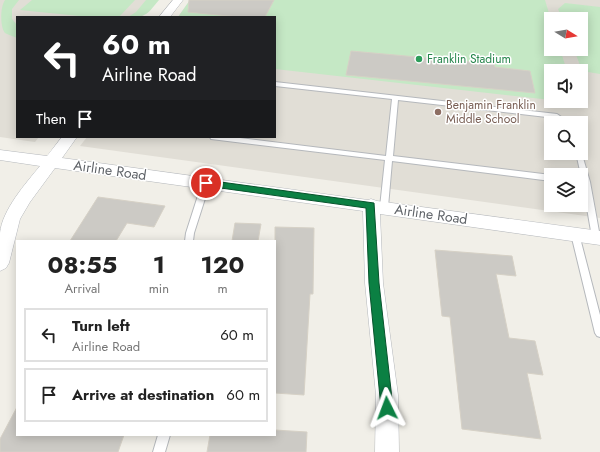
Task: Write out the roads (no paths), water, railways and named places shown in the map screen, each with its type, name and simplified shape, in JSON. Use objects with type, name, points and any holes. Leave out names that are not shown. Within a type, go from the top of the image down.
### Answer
[{"type":"street","points":[[165,16],[178,0]]},
{"type":"street","points":[[0,264],[12,219],[24,198],[69,138]]},
{"type":"street","name":"Airline Road","points":[[0,155],[598,237]]},
{"type":"street","points":[[377,206],[374,283],[387,395],[387,452]]},
{"type":"lane","points":[[276,84],[557,116]]},
{"type":"lane","points":[[377,206],[388,158],[395,98]]},
{"type":"lane","points":[[221,138],[544,177]]},
{"type":"lane","points":[[189,240],[206,183]]},
{"type":"lane","points":[[588,200],[598,237]]},
{"type":"lane","points":[[575,234],[600,333]]},
{"type":"lane","points":[[159,452],[164,436]]},
{"type":"place","name":"Franklin Stadium","points":[[419,59]]},
{"type":"place","name":"Benjamin Franklin Middle School","points":[[438,112]]}]
